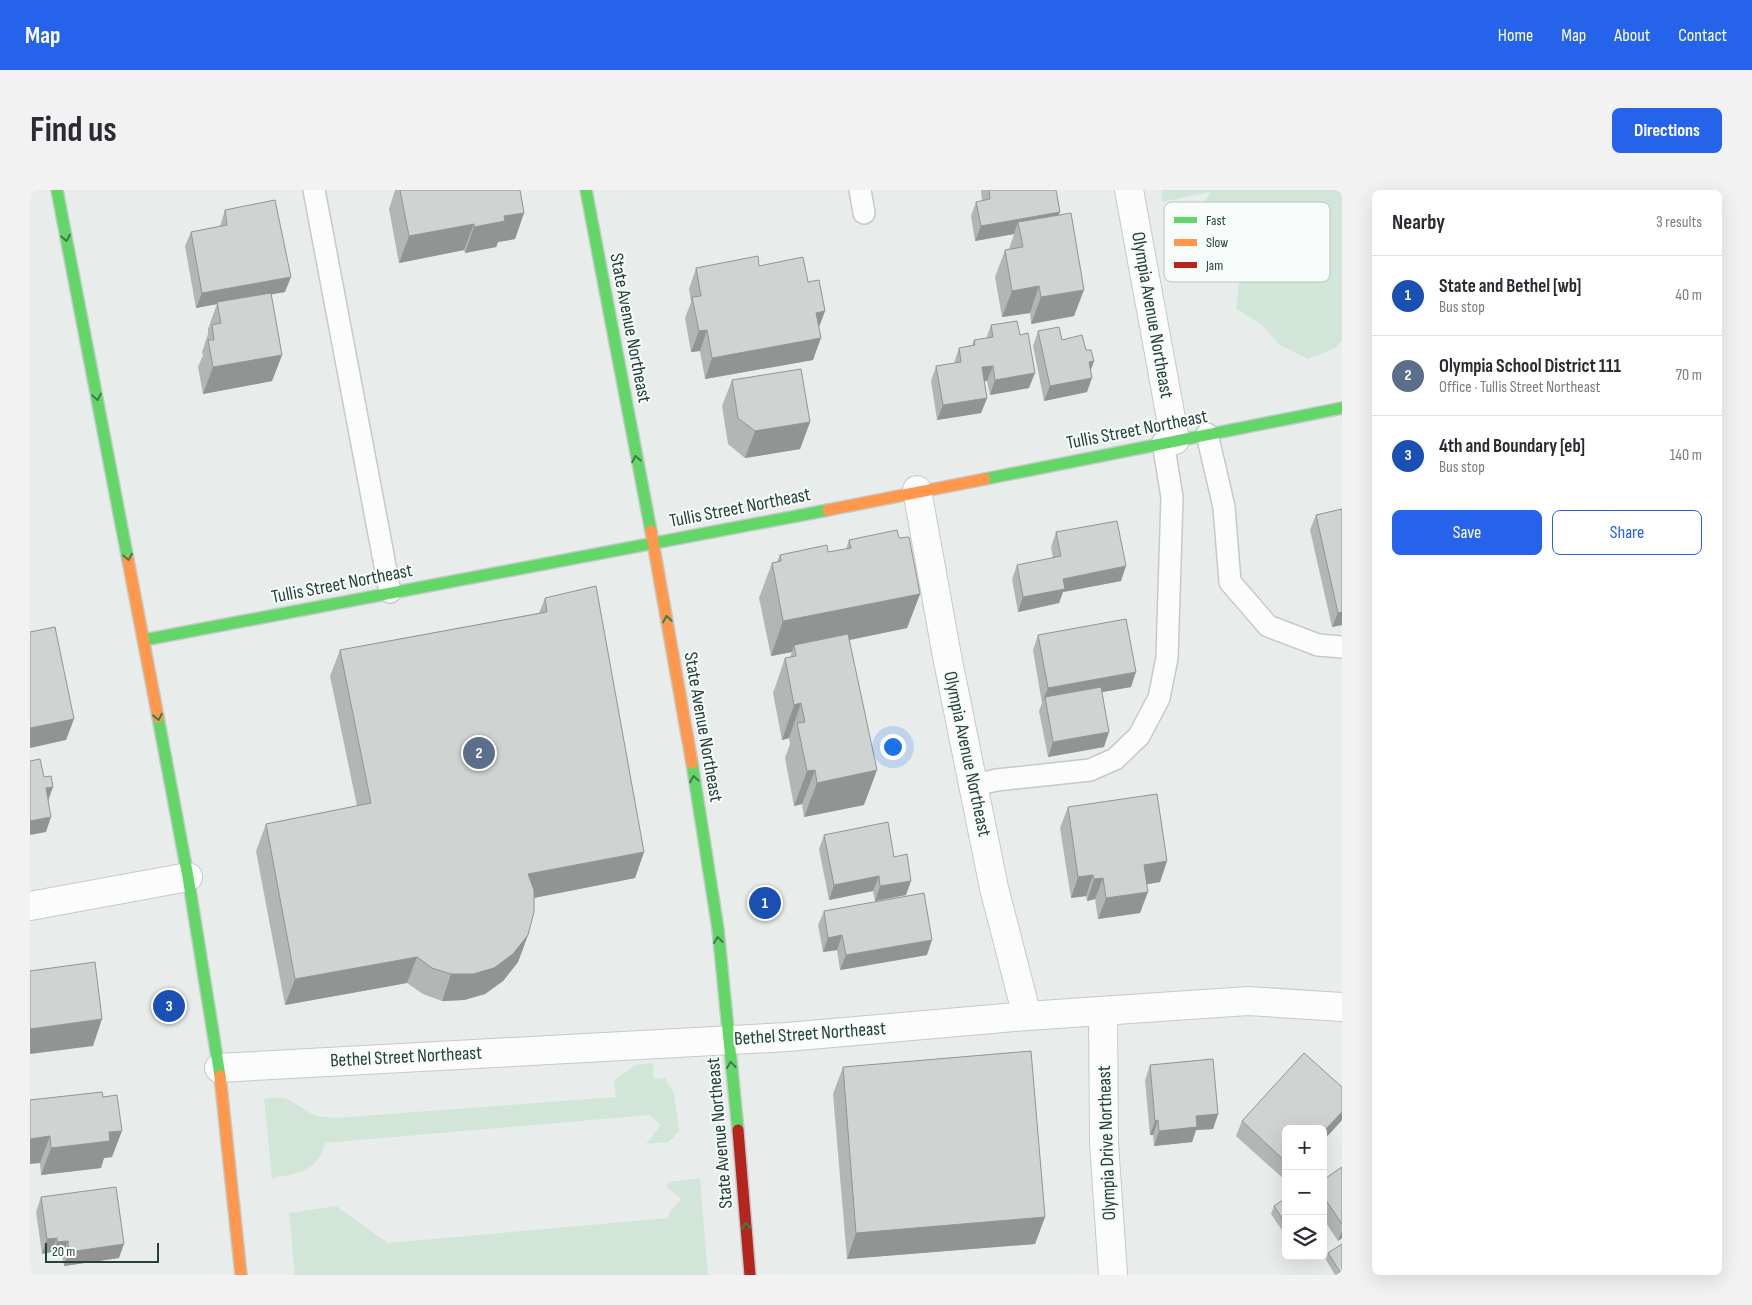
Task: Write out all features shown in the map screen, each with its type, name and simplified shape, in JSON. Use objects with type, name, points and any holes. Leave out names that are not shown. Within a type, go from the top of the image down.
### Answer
[{"type":"main road","points":[[57,190],[188,877],[218,1068],[241,1275]]},
{"type":"main road","name":"State Avenue Northeast","points":[[586,190],[653,543],[711,881],[729,1040],[750,1275]]},
{"type":"main road","name":"Tullis Street Northeast","points":[[144,640],[653,543],[1342,408]]},
{"type":"street","name":"Olympia Avenue Northeast","points":[[1129,190],[1169,441]]},
{"type":"street","name":"Olympia Avenue Northeast","points":[[917,490],[947,656],[994,888],[1027,1016]]},
{"type":"street","points":[[30,906],[188,877]]},
{"type":"street","name":"Bethel Street Northeast","points":[[218,1068],[669,1041],[729,1040],[1027,1016],[1248,1002],[1342,1006]]},
{"type":"street","name":"Olympia Drive Northeast","points":[[1103,1011],[1104,1143],[1113,1275]]},
{"type":"lane","points":[[314,190],[390,592]]},
{"type":"lane","points":[[860,190],[864,213]]},
{"type":"lane","points":[[1206,434],[1224,507],[1230,582],[1268,626],[1318,645],[1342,647]]},
{"type":"lane","points":[[974,785],[997,780],[1090,770],[1116,759],[1139,736],[1160,698],[1167,658],[1172,497],[1169,441]]},
{"type":"green space","points":[[1161,190],[1342,190],[1342,340],[1335,348],[1308,359],[1280,345],[1261,324],[1236,309],[1239,282],[1330,282],[1330,202],[1205,202],[1210,192],[1162,202]]},
{"type":"green space","points":[[653,1063],[654,1079],[665,1078],[674,1094],[679,1131],[669,1142],[646,1144],[661,1125],[649,1115],[325,1143],[312,1166],[298,1173],[272,1178],[264,1099],[288,1099],[307,1112],[322,1117],[335,1118],[616,1097],[614,1080],[636,1065]]},
{"type":"green space","points":[[700,1178],[708,1275],[295,1275],[289,1213],[336,1206],[388,1243],[669,1218],[669,1213],[681,1199],[666,1186],[670,1182]]},
{"type":"building","points":[[400,190],[520,190],[524,213],[504,216],[505,221],[474,227],[474,224],[409,236]]},
{"type":"building","points":[[989,190],[1056,190],[1060,212],[981,226],[976,202],[990,199]]},
{"type":"building","points":[[275,200],[291,277],[202,293],[191,232],[227,225],[225,210]]},
{"type":"building","points":[[1071,213],[1084,290],[1041,297],[1039,286],[1012,291],[1005,250],[1023,247],[1018,222]]},
{"type":"building","points":[[758,256],[759,266],[803,257],[808,282],[819,280],[825,311],[816,313],[821,338],[712,358],[707,330],[699,331],[692,297],[701,296],[696,268]]},
{"type":"building","points":[[271,293],[282,355],[213,367],[208,340],[214,340],[212,325],[221,323],[217,302]]},
{"type":"building","points":[[1017,321],[1020,335],[1028,333],[1035,373],[995,380],[993,366],[982,367],[987,398],[943,405],[936,366],[961,362],[959,348],[975,345],[974,340],[993,337],[991,325]]},
{"type":"building","points":[[1059,327],[1062,340],[1082,335],[1086,350],[1091,350],[1094,361],[1089,362],[1092,378],[1050,386],[1038,331]]},
{"type":"building","points":[[801,369],[810,422],[755,431],[738,418],[732,380]]},
{"type":"building","points":[[1342,509],[1342,612],[1338,613],[1316,515]]},
{"type":"building","points":[[1117,521],[1126,566],[1063,579],[1065,589],[1023,597],[1017,565],[1061,556],[1056,532]]},
{"type":"building","points":[[897,530],[899,538],[909,537],[920,594],[783,621],[772,563],[781,561],[780,555],[827,545],[828,552],[851,548],[849,540]]},
{"type":"building","points":[[596,586],[644,852],[528,874],[534,890],[534,912],[528,935],[513,954],[494,968],[473,974],[451,974],[432,968],[417,957],[295,979],[266,824],[371,803],[340,650],[547,612],[545,598]]},
{"type":"building","points":[[1126,619],[1136,672],[1048,688],[1038,635]]},
{"type":"building","points":[[55,627],[74,719],[30,728],[30,632]]},
{"type":"building","points":[[848,634],[877,770],[817,783],[815,770],[807,771],[797,723],[805,722],[801,703],[794,705],[785,658],[796,656],[794,645]]},
{"type":"building","points":[[1101,687],[1109,732],[1053,742],[1045,697]]},
{"type":"building","points":[[40,759],[44,777],[51,776],[53,787],[46,788],[51,817],[30,821],[30,761]]},
{"type":"building","points":[[1157,794],[1167,861],[1144,865],[1148,892],[1106,898],[1103,878],[1094,879],[1093,875],[1078,877],[1068,807]]},
{"type":"building","points":[[888,822],[894,857],[907,854],[911,881],[880,886],[879,876],[834,885],[824,835]]},
{"type":"building","points":[[924,893],[932,940],[846,955],[842,935],[828,938],[824,911]]},
{"type":"building","points":[[95,962],[102,1019],[30,1029],[30,971]]},
{"type":"building","points":[[1031,1051],[1045,1217],[856,1233],[843,1067]]},
{"type":"building","points":[[1304,1053],[1342,1087],[1342,1112],[1327,1128],[1327,1125],[1282,1125],[1282,1158],[1242,1121]]},
{"type":"building","points":[[1213,1059],[1218,1114],[1196,1116],[1197,1127],[1159,1131],[1158,1120],[1155,1121],[1150,1065]]},
{"type":"building","points":[[102,1092],[103,1097],[117,1095],[122,1131],[109,1132],[110,1141],[51,1148],[50,1136],[30,1139],[30,1100]]},
{"type":"building","points":[[1342,1167],[1342,1224],[1327,1202],[1327,1177]]},
{"type":"building","points":[[116,1187],[124,1244],[69,1252],[68,1241],[57,1242],[57,1238],[47,1239],[41,1197]]},
{"type":"building","points":[[1282,1201],[1282,1218],[1274,1206]]},
{"type":"building","points":[[1342,1244],[1342,1272],[1341,1273],[1328,1253]]},
{"type":"traffic: fast","points":[[57,190],[128,560]]},
{"type":"traffic: fast","points":[[586,190],[651,531]]},
{"type":"traffic: fast","points":[[985,479],[1342,408]]},
{"type":"traffic: fast","points":[[144,640],[828,510]]},
{"type":"traffic: fast","points":[[158,717],[188,877],[220,1076]]},
{"type":"traffic: fast","points":[[692,763],[718,929],[738,1130]]},
{"type":"traffic: slow","points":[[828,510],[985,479]]},
{"type":"traffic: slow","points":[[651,531],[692,763]]},
{"type":"traffic: slow","points":[[128,560],[158,717]]},
{"type":"traffic: slow","points":[[220,1076],[241,1275]]},
{"type":"traffic: jam","points":[[738,1130],[750,1275]]},
{"type":"place","name":"Olympia School District 111","points":[[479,753]]},
{"type":"place","name":"State and Bethel [wb]","points":[[765,903]]},
{"type":"place","name":"4th and Boundary [eb]","points":[[169,1006]]}]
